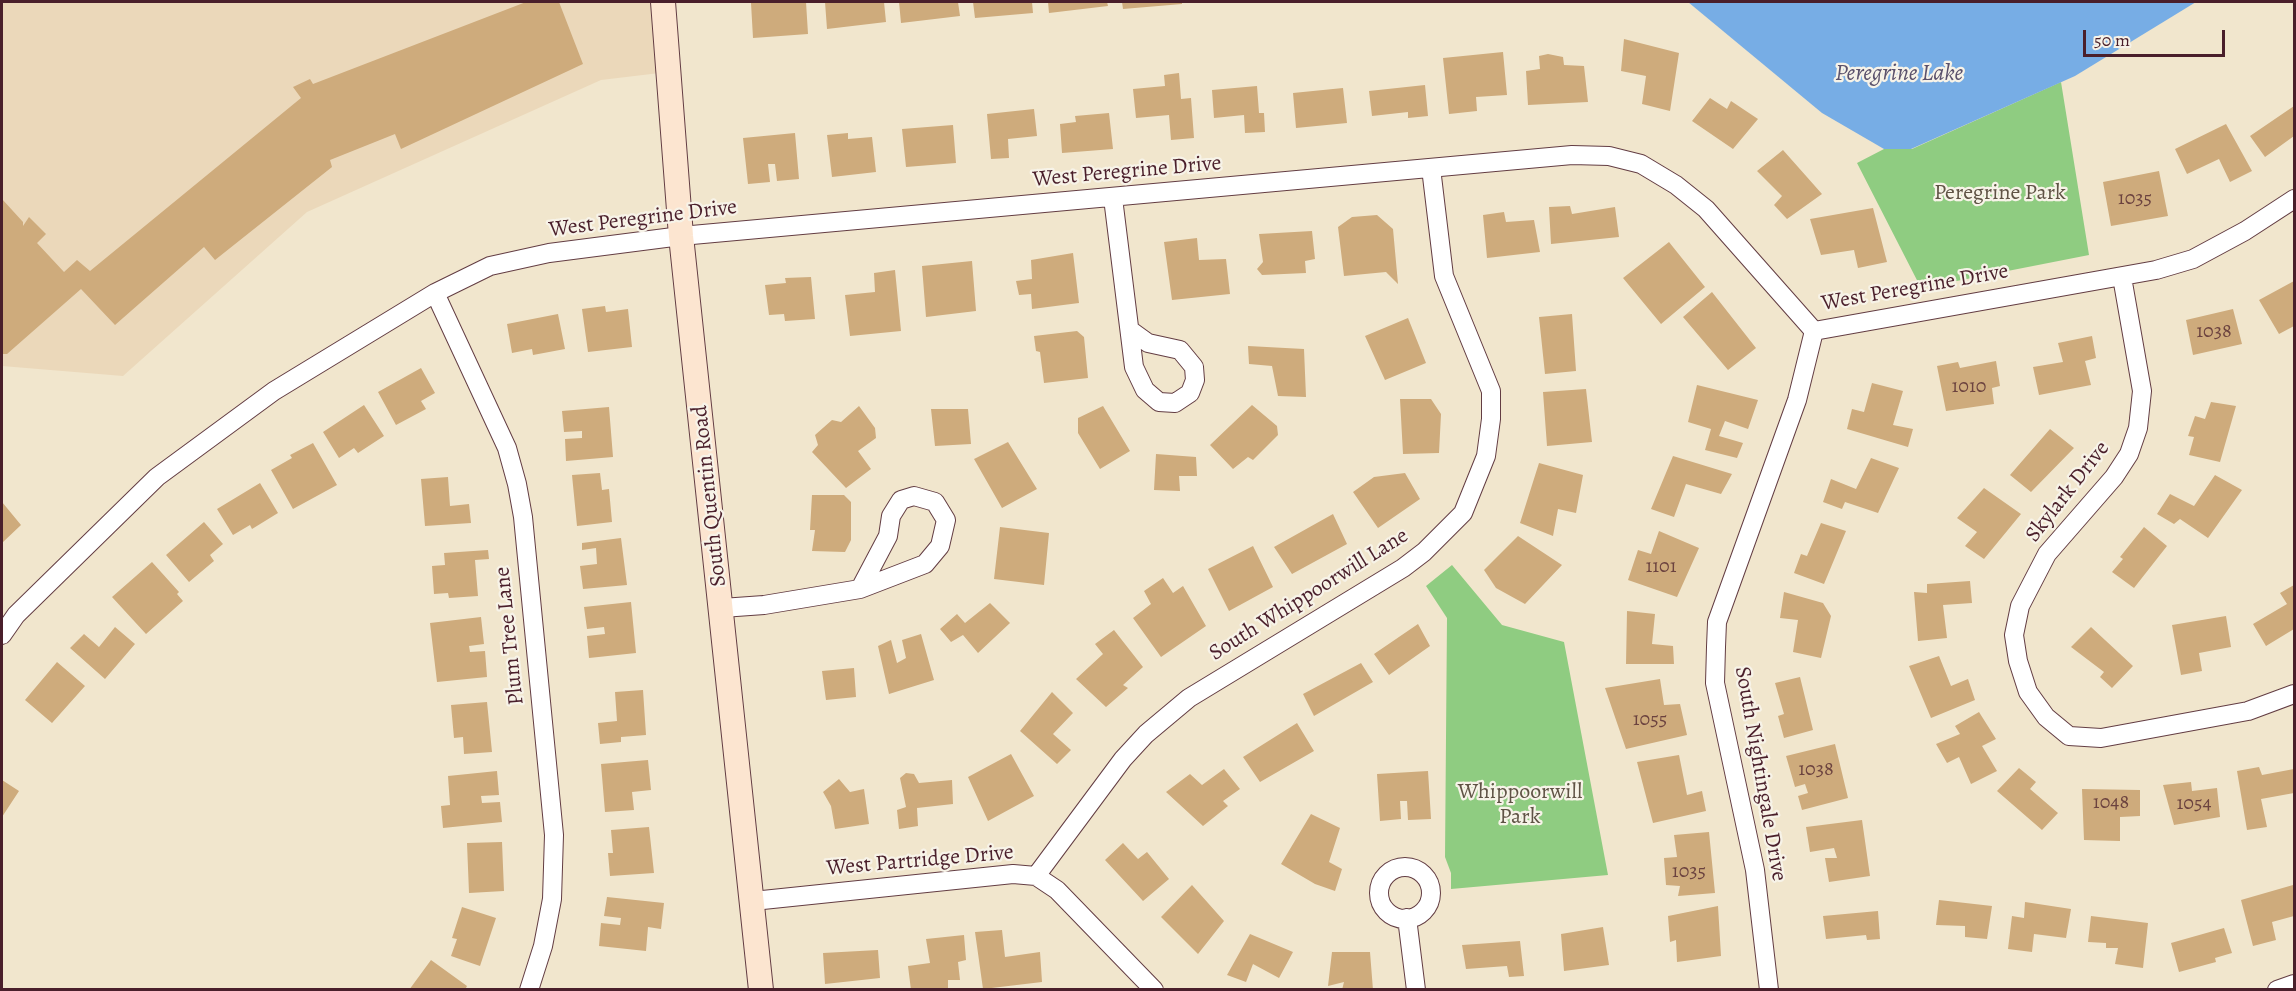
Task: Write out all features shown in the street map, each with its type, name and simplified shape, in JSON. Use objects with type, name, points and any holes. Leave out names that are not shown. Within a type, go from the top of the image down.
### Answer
[{"type":"main road","name":"South Quentin Road","points":[[663,2],[681,236],[761,990]]},
{"type":"street","name":"West Peregrine Drive","points":[[2,635],[16,615],[157,477],[274,391],[435,293],[490,266],[549,253],[681,236],[1572,155],[1609,156],[1641,164],[1676,185],[1706,209],[1814,331],[2077,283],[2122,278],[2193,259],[2245,231],[2295,199]]},
{"type":"street","name":"South Whippoorwill Lane","points":[[1036,876],[1122,759],[1146,734],[1189,698],[1403,568],[1424,552],[1463,513],[1486,456],[1491,420],[1491,391],[1444,276],[1431,168]]},
{"type":"street","points":[[1113,198],[1130,330]]},
{"type":"street","name":"Skylark Drive","points":[[2122,278],[2142,391],[2138,428],[2129,454],[2114,477],[2047,554],[2020,606],[2014,635],[2018,661],[2028,692],[2046,717],[2069,736],[2102,738],[2248,711],[2295,694]]},
{"type":"street","name":"Plum Tree Lane","points":[[435,293],[507,448],[523,518],[554,835],[552,899],[543,946],[530,990]]},
{"type":"street","name":"South Nightingale Drive","points":[[1769,990],[1755,870],[1715,683],[1716,647],[1718,622],[1797,400],[1814,331]]},
{"type":"street","points":[[722,608],[764,605],[860,589],[925,564],[940,546],[946,520],[935,502],[914,496],[901,500],[891,516],[888,536],[860,589]]},
{"type":"street","name":"West Partridge Drive","points":[[753,901],[1012,874],[1036,876],[1057,890],[1154,990]]},
{"type":"street","points":[[1407,918],[1416,990]]},
{"type":"street","points":[[2277,990],[2295,984]]},
{"type":"shaded area","points":[[2,2],[663,2],[668,72],[601,80],[307,212],[123,376],[2,366]]},
{"type":"green space","name":"Peregrine Park","points":[[2061,82],[2089,255],[1921,288],[1857,163],[1884,149],[1912,149]]},
{"type":"green space","name":"Whippoorwill Park","points":[[1452,565],[1502,625],[1564,642],[1608,875],[1451,889],[1451,873],[1445,857],[1447,618],[1426,586]]},
{"type":"water","name":"Peregrine Lake","points":[[1688,2],[2196,2],[2075,76],[1911,149],[1884,149],[1822,113]]},
{"type":"building","points":[[526,2],[559,2],[583,64],[401,149],[395,134],[330,160],[332,167],[215,260],[204,247],[115,325],[81,289],[7,354],[2,354],[2,199],[23,222],[23,226],[29,217],[46,234],[37,243],[64,272],[77,260],[90,271],[301,98],[293,87],[310,79],[313,84]]},
{"type":"building","points":[[806,2],[808,34],[753,38],[751,3]]},
{"type":"building","points":[[825,2],[884,2],[886,22],[827,29]]},
{"type":"building","points":[[899,2],[958,2],[960,16],[901,23]]},
{"type":"building","points":[[973,2],[1032,2],[1033,13],[975,18]]},
{"type":"building","points":[[1048,2],[1107,2],[1108,6],[1049,13]]},
{"type":"building","points":[[1122,2],[1182,2],[1182,4],[1123,9]]},
{"type":"building","points":[[1624,39],[1679,53],[1670,111],[1642,104],[1646,76],[1621,71]]},
{"type":"building","points":[[1503,52],[1507,95],[1476,97],[1477,111],[1449,114],[1443,58]]},
{"type":"building","points":[[1548,54],[1563,57],[1564,65],[1584,66],[1588,102],[1528,105],[1526,71],[1540,69],[1539,56]]},
{"type":"building","points":[[1179,73],[1181,99],[1191,98],[1194,138],[1171,140],[1169,115],[1136,118],[1133,89],[1165,86],[1164,75]]},
{"type":"building","points":[[1425,85],[1428,116],[1408,118],[1408,112],[1372,116],[1369,91]]},
{"type":"building","points":[[1257,86],[1259,113],[1264,113],[1265,132],[1245,133],[1244,115],[1214,118],[1212,90]]},
{"type":"building","points":[[1343,88],[1347,123],[1296,128],[1293,93]]},
{"type":"building","points":[[1710,98],[1727,109],[1731,101],[1758,119],[1733,149],[1692,121]]},
{"type":"building","points":[[2294,106],[2294,136],[2265,157],[2250,136]]},
{"type":"building","points":[[1034,109],[1037,136],[1008,139],[1009,158],[991,159],[987,114]]},
{"type":"building","points":[[1109,113],[1113,149],[1062,153],[1060,124],[1076,122],[1075,116]]},
{"type":"building","points":[[2226,124],[2252,171],[2230,182],[2219,159],[2187,174],[2175,149]]},
{"type":"building","points":[[953,125],[956,163],[906,167],[902,129]]},
{"type":"building","points":[[795,133],[799,179],[777,181],[775,164],[768,164],[770,182],[748,184],[743,138]]},
{"type":"building","points":[[848,133],[848,139],[872,137],[876,172],[832,177],[827,135]]},
{"type":"building","points":[[1783,150],[1822,194],[1787,219],[1774,205],[1782,196],[1757,171]]},
{"type":"building","points":[[2159,171],[2168,216],[2111,226],[2103,182]]},
{"type":"building","points":[[1570,206],[1572,214],[1615,207],[1619,237],[1551,244],[1549,207]]},
{"type":"building","points":[[1873,208],[1887,262],[1858,268],[1854,250],[1821,255],[1810,219]]},
{"type":"building","points":[[1504,212],[1506,222],[1534,220],[1540,252],[1487,258],[1483,215]]},
{"type":"building","points":[[1377,215],[1393,229],[1398,284],[1386,272],[1344,276],[1338,227],[1352,217]]},
{"type":"building","points":[[1312,231],[1315,259],[1305,261],[1306,273],[1262,275],[1257,269],[1263,262],[1259,234]]},
{"type":"building","points":[[1197,238],[1199,260],[1226,259],[1230,294],[1172,300],[1164,242]]},
{"type":"building","points":[[1669,242],[1705,287],[1661,324],[1623,278]]},
{"type":"building","points":[[1073,253],[1079,303],[1032,309],[1031,294],[1019,295],[1016,281],[1032,279],[1031,260]]},
{"type":"building","points":[[972,261],[976,311],[926,317],[922,266]]},
{"type":"building","points":[[895,270],[901,331],[850,336],[845,295],[875,292],[874,273]]},
{"type":"building","points":[[811,277],[815,319],[785,321],[784,314],[769,315],[765,285],[786,283],[785,278]]},
{"type":"building","points":[[2294,281],[2294,326],[2279,334],[2259,300]]},
{"type":"building","points":[[1712,292],[1756,348],[1728,370],[1683,317]]},
{"type":"building","points":[[605,306],[606,312],[628,309],[632,347],[588,352],[582,309]]},
{"type":"building","points":[[2233,309],[2242,344],[2193,355],[2186,320]]},
{"type":"building","points":[[558,314],[565,349],[533,355],[532,349],[512,353],[507,324]]},
{"type":"building","points":[[1572,314],[1576,371],[1545,374],[1539,317]]},
{"type":"building","points":[[1408,318],[1426,363],[1385,380],[1365,336]]},
{"type":"building","points":[[1077,331],[1084,337],[1088,378],[1044,383],[1040,352],[1036,351],[1034,336]]},
{"type":"building","points":[[2092,336],[2096,358],[2085,361],[2091,385],[2039,395],[2033,367],[2063,362],[2058,343]]},
{"type":"building","points":[[1248,346],[1304,349],[1306,397],[1278,396],[1272,366],[1249,364]]},
{"type":"building","points":[[1996,361],[2000,386],[1992,388],[1994,404],[1946,411],[1937,366],[1958,362],[1960,368]]},
{"type":"building","points":[[421,368],[435,393],[421,401],[426,409],[396,425],[378,392]]},
{"type":"building","points":[[1872,383],[1903,391],[1893,425],[1913,429],[1908,447],[1847,429],[1852,409],[1864,412]]},
{"type":"building","points":[[1697,385],[1758,400],[1748,429],[1725,421],[1719,436],[1743,443],[1737,458],[1705,450],[1711,429],[1688,422]]},
{"type":"building","points":[[1586,389],[1592,442],[1547,446],[1543,392]]},
{"type":"building","points":[[1400,399],[1431,399],[1441,414],[1439,453],[1403,454]]},
{"type":"building","points":[[2211,402],[2236,406],[2220,462],[2189,455],[2194,437],[2188,436],[2195,416],[2205,419]]},
{"type":"building","points":[[364,405],[384,436],[358,453],[354,448],[339,458],[323,432]]},
{"type":"building","points":[[1252,405],[1277,426],[1278,435],[1253,460],[1248,457],[1233,469],[1210,445]]},
{"type":"building","points":[[859,406],[875,428],[876,438],[858,451],[871,469],[846,488],[812,452],[818,445],[815,435],[832,420],[841,422]]},
{"type":"building","points":[[1103,406],[1130,451],[1100,469],[1078,433],[1078,418]]},
{"type":"building","points":[[609,407],[613,457],[566,461],[565,439],[582,438],[582,431],[564,432],[562,411]]},
{"type":"building","points":[[931,409],[968,409],[971,444],[935,446]]},
{"type":"building","points":[[2050,429],[2074,448],[2031,492],[2010,475]]},
{"type":"building","points":[[1008,442],[1037,489],[1002,508],[974,459]]},
{"type":"building","points":[[313,443],[337,485],[293,509],[271,470],[292,458],[290,455]]},
{"type":"building","points":[[1156,454],[1196,457],[1197,476],[1179,476],[1180,491],[1154,490]]},
{"type":"building","points":[[1673,456],[1732,474],[1721,494],[1686,484],[1674,517],[1651,509]]},
{"type":"building","points":[[1871,458],[1899,468],[1878,513],[1845,502],[1842,509],[1823,502],[1831,479],[1856,489]]},
{"type":"building","points":[[1539,463],[1583,475],[1576,513],[1558,509],[1553,536],[1520,523]]},
{"type":"building","points":[[600,473],[602,490],[609,489],[612,522],[577,526],[572,475]]},
{"type":"building","points":[[1405,473],[1420,499],[1378,528],[1353,492],[1374,477]]},
{"type":"building","points":[[2215,475],[2242,490],[2208,538],[2180,519],[2174,524],[2157,514],[2170,494],[2194,506]]},
{"type":"building","points":[[448,477],[450,506],[469,504],[471,523],[425,526],[421,479]]},
{"type":"building","points":[[260,483],[278,513],[252,529],[250,525],[233,535],[217,509]]},
{"type":"building","points":[[1984,488],[2021,514],[1984,559],[1965,546],[1977,532],[1957,518]]},
{"type":"building","points":[[812,495],[844,495],[851,502],[851,540],[845,552],[812,551],[815,530],[810,530]]},
{"type":"building","points":[[2,502],[21,525],[2,543]]},
{"type":"building","points":[[1333,514],[1347,544],[1292,574],[1274,547]]},
{"type":"building","points":[[204,522],[223,544],[210,555],[214,561],[189,582],[166,555]]},
{"type":"building","points":[[1821,523],[1846,531],[1824,584],[1794,573],[1801,554],[1807,556]]},
{"type":"building","points":[[1000,527],[1049,533],[1044,585],[994,579]]},
{"type":"building","points":[[2144,527],[2167,546],[2134,588],[2112,572],[2123,559],[2120,557]]},
{"type":"building","points":[[1659,531],[1699,548],[1677,597],[1628,580],[1638,550],[1651,554]]},
{"type":"building","points":[[1518,536],[1562,565],[1525,604],[1496,588],[1484,570]]},
{"type":"building","points":[[621,538],[627,585],[583,589],[580,566],[597,564],[596,548],[582,550],[582,543]]},
{"type":"building","points":[[1253,546],[1273,587],[1229,611],[1208,569]]},
{"type":"building","points":[[488,550],[489,559],[475,560],[478,596],[449,598],[448,593],[434,594],[432,566],[445,565],[444,553]]},
{"type":"building","points":[[152,562],[179,592],[177,594],[183,601],[146,634],[112,597]]},
{"type":"building","points":[[1163,578],[1173,593],[1183,586],[1206,626],[1161,657],[1133,618],[1151,604],[1144,591]]},
{"type":"building","points":[[1970,581],[1972,603],[1943,605],[1947,638],[1918,641],[1914,592],[1927,593],[1927,584]]},
{"type":"building","points":[[2294,585],[2294,629],[2266,646],[2253,624],[2287,604],[2280,593]]},
{"type":"building","points":[[1784,592],[1823,603],[1831,616],[1821,658],[1793,652],[1798,620],[1780,618]]},
{"type":"building","points":[[631,602],[636,653],[589,658],[587,636],[605,634],[604,627],[587,629],[584,607]]},
{"type":"building","points":[[990,603],[1010,623],[978,653],[963,635],[951,642],[940,629],[957,614],[965,623]]},
{"type":"building","points":[[1627,611],[1655,614],[1652,644],[1673,646],[1674,664],[1626,664]]},
{"type":"building","points":[[2226,616],[2231,647],[2199,653],[2202,671],[2181,675],[2172,625]]},
{"type":"building","points":[[481,617],[484,644],[469,646],[470,652],[485,651],[487,677],[437,682],[430,623]]},
{"type":"building","points":[[1418,624],[1430,646],[1389,675],[1374,654]]},
{"type":"building","points":[[115,627],[135,644],[105,679],[70,648],[84,634],[99,647]]},
{"type":"building","points":[[2091,627],[2133,666],[2112,688],[2100,677],[2104,672],[2071,647]]},
{"type":"building","points":[[1114,630],[1143,667],[1123,685],[1128,688],[1106,707],[1076,679],[1103,654],[1095,644]]},
{"type":"building","points":[[921,634],[934,680],[889,694],[878,646],[891,640],[897,663],[906,658],[902,640]]},
{"type":"building","points":[[1939,656],[1951,686],[1968,679],[1975,700],[1931,718],[1909,666]]},
{"type":"building","points":[[57,662],[85,686],[52,723],[25,700]]},
{"type":"building","points":[[1361,663],[1373,682],[1314,716],[1303,694]]},
{"type":"building","points":[[854,668],[856,697],[826,700],[822,671]]},
{"type":"building","points":[[1800,677],[1813,730],[1784,738],[1778,716],[1784,714],[1775,683]]},
{"type":"building","points":[[1660,679],[1664,705],[1680,704],[1687,735],[1626,749],[1605,688]]},
{"type":"building","points":[[643,690],[646,735],[621,737],[621,742],[600,744],[598,723],[617,721],[615,692]]},
{"type":"building","points":[[1052,692],[1073,713],[1053,734],[1071,750],[1057,764],[1020,731]]},
{"type":"building","points":[[487,702],[492,752],[464,754],[463,737],[454,738],[451,705]]},
{"type":"building","points":[[1979,712],[1996,739],[1982,746],[1997,771],[1971,784],[1959,757],[1947,763],[1936,744],[1960,734],[1955,726]]},
{"type":"building","points":[[1297,723],[1314,751],[1260,782],[1243,757]]},
{"type":"building","points":[[1835,744],[1848,798],[1802,810],[1798,796],[1808,793],[1805,784],[1795,787],[1786,756]]},
{"type":"building","points":[[1011,754],[1034,796],[988,821],[968,777]]},
{"type":"building","points":[[1679,755],[1687,795],[1702,791],[1706,811],[1653,823],[1637,762]]},
{"type":"building","points":[[648,760],[651,790],[632,792],[634,810],[605,812],[601,764]]},
{"type":"building","points":[[2259,767],[2262,775],[2294,769],[2294,793],[2261,799],[2267,827],[2247,830],[2237,771]]},
{"type":"building","points":[[2019,768],[2036,782],[2030,789],[2058,813],[2042,830],[1997,791]]},
{"type":"building","points":[[1224,769],[1240,789],[1223,801],[1228,806],[1203,826],[1166,792],[1190,774],[1202,785]]},
{"type":"building","points":[[497,771],[499,795],[481,796],[482,803],[500,802],[502,822],[443,828],[441,806],[450,805],[448,776]]},
{"type":"building","points":[[1428,771],[1431,819],[1408,820],[1407,801],[1400,801],[1401,819],[1380,821],[1377,774]]},
{"type":"building","points":[[906,773],[914,774],[919,783],[952,780],[953,804],[917,808],[918,826],[899,829],[897,810],[906,807],[900,778]]},
{"type":"building","points":[[839,779],[850,792],[864,789],[869,824],[835,829],[831,806],[823,792]]},
{"type":"building","points":[[2,780],[19,791],[2,817]]},
{"type":"building","points":[[2191,782],[2192,791],[2217,788],[2220,817],[2174,825],[2163,785]]},
{"type":"building","points":[[2082,789],[2140,790],[2140,816],[2120,817],[2120,841],[2084,840]]},
{"type":"building","points":[[1311,814],[1340,828],[1329,862],[1342,869],[1335,891],[1315,884],[1281,864]]},
{"type":"building","points":[[1862,820],[1870,876],[1829,882],[1825,858],[1837,858],[1834,848],[1810,852],[1806,827]]},
{"type":"building","points":[[649,827],[654,873],[610,876],[608,853],[613,853],[611,830]]},
{"type":"building","points":[[1709,832],[1715,893],[1678,896],[1680,886],[1666,885],[1664,858],[1677,857],[1674,835]]},
{"type":"building","points":[[502,842],[504,891],[469,893],[467,843]]},
{"type":"building","points":[[1123,843],[1138,859],[1147,852],[1169,879],[1143,901],[1105,860]]},
{"type":"building","points":[[1192,885],[1224,921],[1198,954],[1161,917]]},
{"type":"building","points":[[2293,885],[2294,916],[2272,922],[2276,940],[2253,946],[2241,900]]},
{"type":"building","points":[[607,897],[664,903],[661,929],[648,927],[646,951],[599,946],[601,923],[620,925],[621,918],[604,916]]},
{"type":"building","points":[[1939,900],[1992,906],[1987,939],[1965,937],[1965,926],[1936,925]]},
{"type":"building","points":[[2025,902],[2071,909],[2066,938],[2034,934],[2032,952],[2008,949],[2012,916],[2024,918]]},
{"type":"building","points":[[1718,906],[1721,956],[1677,962],[1676,940],[1670,942],[1668,916]]},
{"type":"building","points":[[462,907],[496,918],[480,966],[451,956],[457,939],[452,938]]},
{"type":"building","points":[[1878,911],[1880,939],[1867,940],[1866,935],[1826,939],[1823,916]]},
{"type":"building","points":[[2091,916],[2148,923],[2143,968],[2115,964],[2118,948],[2106,948],[2106,943],[2088,942]]},
{"type":"building","points":[[1603,927],[1609,965],[1564,971],[1561,934]]},
{"type":"building","points":[[2224,928],[2232,953],[2215,958],[2216,962],[2179,972],[2171,943]]},
{"type":"building","points":[[1002,930],[1005,957],[1040,952],[1042,982],[983,989],[975,932]]},
{"type":"building","points":[[1250,934],[1293,952],[1279,978],[1253,964],[1246,982],[1227,975]]},
{"type":"building","points":[[964,935],[966,960],[958,962],[960,980],[948,980],[948,989],[911,990],[908,966],[930,963],[926,939]]},
{"type":"building","points":[[1520,941],[1524,976],[1509,977],[1507,966],[1466,969],[1462,945]]},
{"type":"building","points":[[878,950],[880,978],[825,984],[823,953]]},
{"type":"building","points":[[1332,952],[1370,952],[1373,990],[1342,990],[1344,982],[1328,986]]},
{"type":"building","points":[[431,960],[467,986],[465,990],[409,990]]}]
